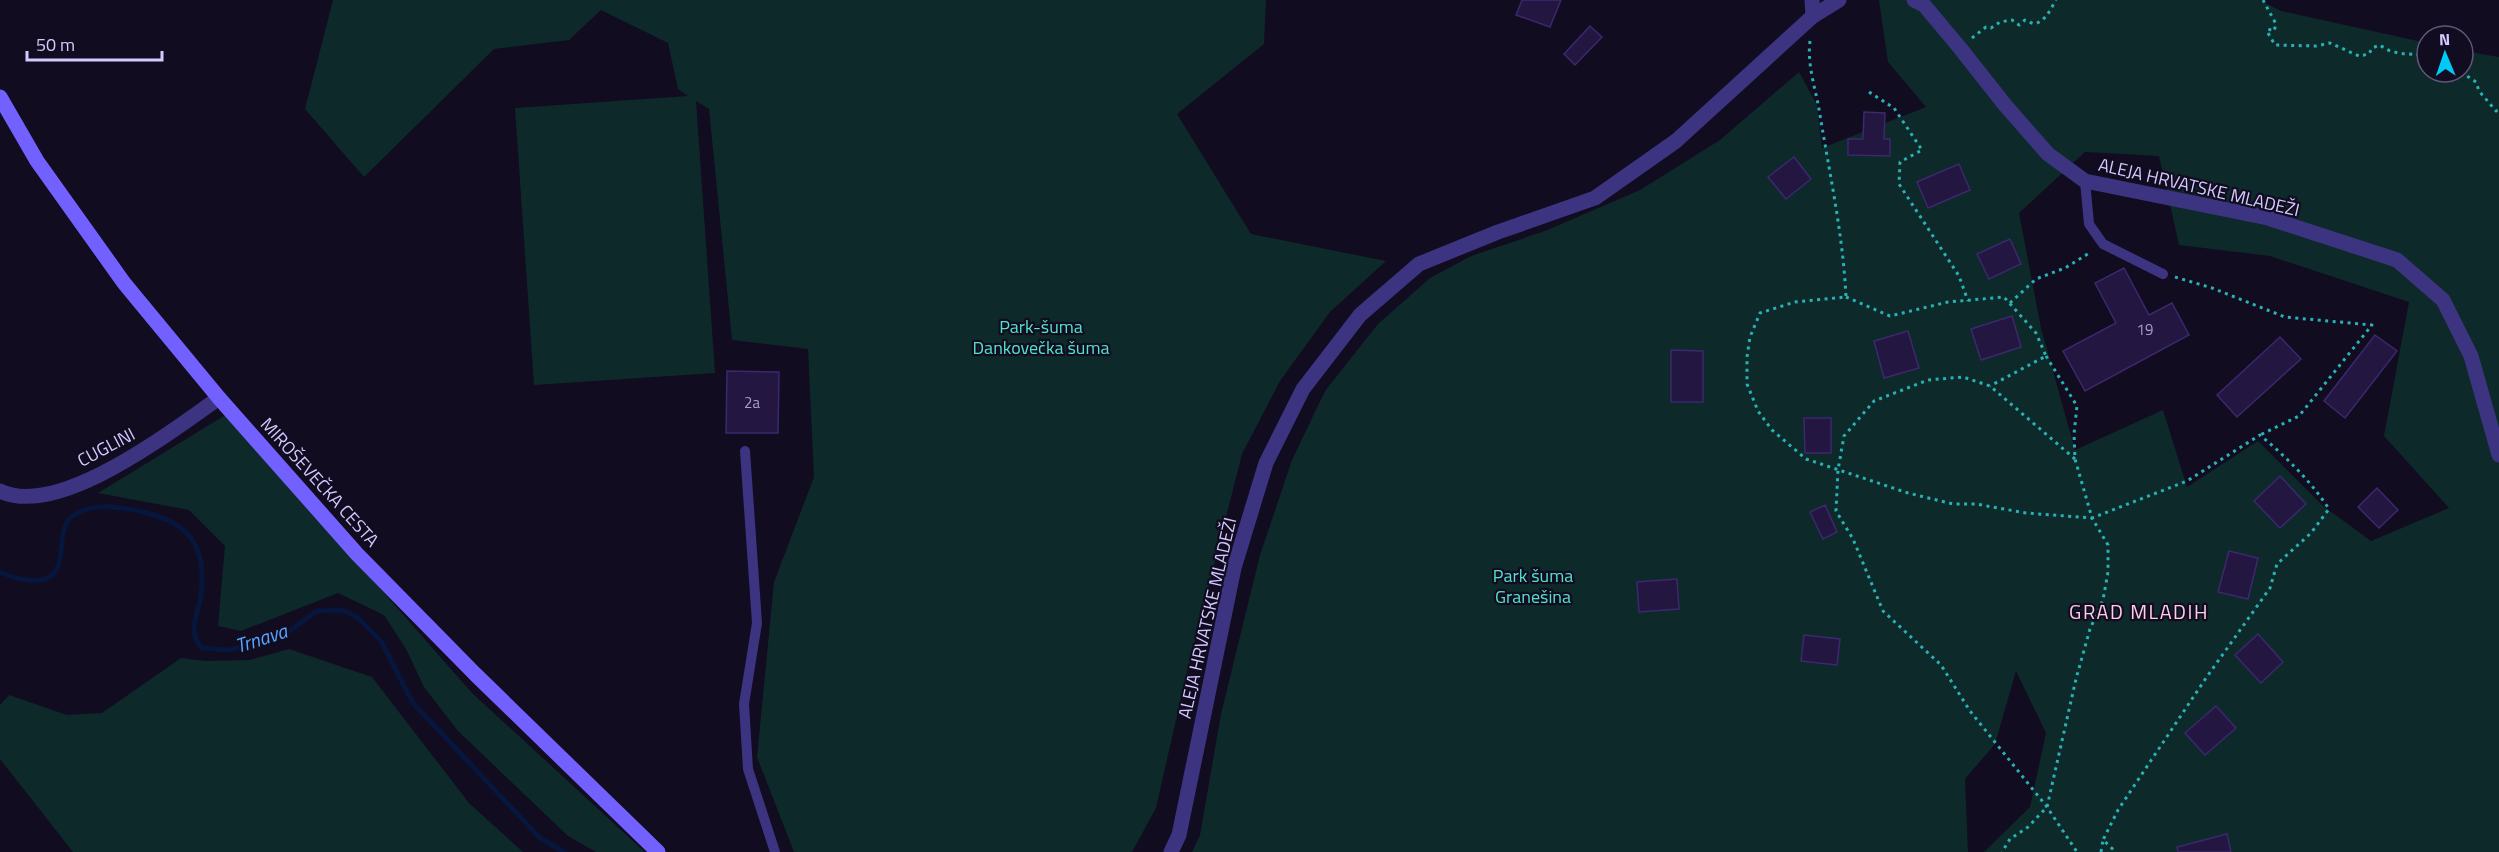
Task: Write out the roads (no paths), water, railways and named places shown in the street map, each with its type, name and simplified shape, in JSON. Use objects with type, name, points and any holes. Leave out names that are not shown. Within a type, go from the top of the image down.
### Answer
[{"type":"main road","name":"MIROŠEVEČKA CESTA","points":[[0,98],[38,162],[124,282],[219,398],[357,554],[476,675],[658,852]]},
{"type":"street","name":"ALEJA HRVATSKE MLADEŽI","points":[[1171,852],[1179,835],[1234,568],[1266,463],[1303,389],[1360,315],[1419,264],[1498,232],[1595,198],[1676,141],[1813,8],[1839,0]]},
{"type":"street","name":"ALEJA HRVATSKE MLADEŽI","points":[[1914,0],[1924,5],[2048,154],[2085,181],[2268,218],[2397,260],[2443,300],[2471,356],[2499,455]]},
{"type":"street","name":"CUGLINI","points":[[0,491],[11,496],[44,495],[62,490],[122,464],[219,398]]},
{"type":"lane","points":[[2085,181],[2089,224],[2103,244],[2163,274]]},
{"type":"lane","points":[[745,451],[757,623],[744,704],[748,769],[775,852]]},
{"type":"waterway","name":"Trnava","points":[[0,572],[27,580],[45,579],[52,575],[60,558],[67,522],[76,514],[94,507],[135,510],[170,521],[184,530],[194,542],[200,558],[202,577],[194,631],[202,648],[230,650],[284,635],[317,611],[342,610],[357,617],[381,641],[413,703],[540,838],[564,852]]},
{"type":"district","name":"GRAD MLADIH","points":[[2139,611]]},
{"type":"park label","name":"Park-šuma Dankovečka šuma","points":[[1041,336]]},
{"type":"park label","name":"Park šuma Granešina","points":[[1533,585]]}]
